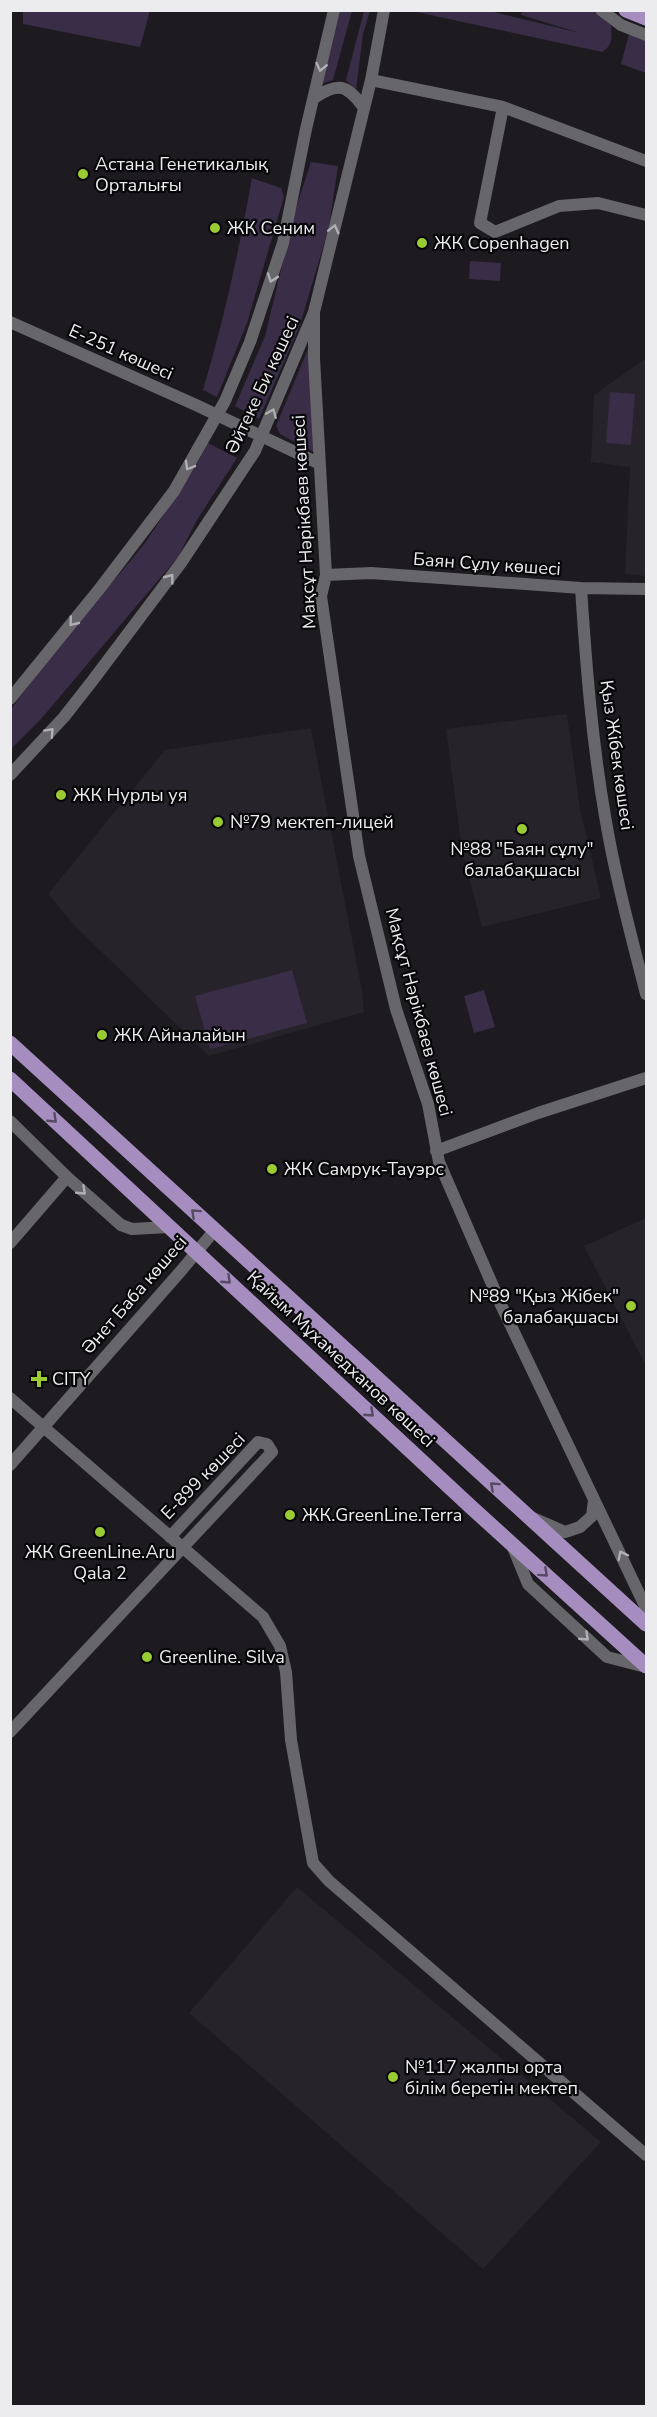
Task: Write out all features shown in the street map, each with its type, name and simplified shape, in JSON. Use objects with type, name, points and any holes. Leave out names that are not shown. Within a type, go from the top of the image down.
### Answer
[{"type":"main road","points":[[626,10],[646,18]]},
{"type":"main road","name":"Қайым Мұхамедханов көшесі","points":[[10,1043],[646,1624]]},
{"type":"main road","name":"Қайым Мұхамедханов көшесі","points":[[10,1079],[511,1544],[646,1666]]},
{"type":"street","name":"Әйтеке Би көшесі","points":[[10,699],[101,587],[174,490],[218,415],[250,342],[284,243],[334,10]]},
{"type":"street","name":"Әйтеке Би көшесі","points":[[10,775],[64,717],[93,681],[181,563],[255,451],[314,312],[371,80],[384,10]]},
{"type":"street","points":[[601,10],[621,25],[646,35]]},
{"type":"street","points":[[371,80],[503,107],[646,161]]},
{"type":"street","points":[[314,98],[332,87],[345,88],[356,96],[364,108]]},
{"type":"street","points":[[503,107],[480,223],[495,232],[559,206],[598,203],[646,215]]},
{"type":"street","name":"Мақсұт Нәрікбаев көшесі","points":[[314,312],[318,463],[326,575],[321,596],[359,856],[396,1009],[428,1104],[436,1151],[502,1307],[646,1608]]},
{"type":"street","name":"Е-251 көшесі","points":[[10,322],[218,415],[318,463]]},
{"type":"street","name":"Баян Сұлу көшесі","points":[[326,575],[371,573],[581,588],[646,590]]},
{"type":"street","name":"Қыз Жібек көшесі","points":[[581,588],[596,753],[605,816],[622,902],[646,994]]},
{"type":"street","points":[[436,1151],[538,1113],[646,1078]]},
{"type":"street","points":[[10,1120],[67,1177],[121,1225],[132,1229],[169,1227]]},
{"type":"street","points":[[10,1243],[67,1177]]},
{"type":"street","name":"Әнет Баба көшесі","points":[[10,1465],[214,1231]]},
{"type":"street","points":[[10,1398],[165,1534]]},
{"type":"street","name":"Е-899 көшесі","points":[[10,1732],[182,1547],[272,1452],[267,1444],[258,1442],[165,1534],[182,1547],[195,1558],[263,1617],[280,1646],[286,1672],[291,1740],[313,1863],[329,1881],[646,2156]]},
{"type":"street","points":[[525,1515],[565,1532],[580,1527],[592,1516],[594,1500]]},
{"type":"shaded area","points":[[23,10],[150,11],[140,47],[23,24]]},
{"type":"shaded area","points":[[338,11],[352,11],[333,80],[321,84]]},
{"type":"shaded area","points":[[364,11],[370,11],[363,34],[356,90],[346,80]]},
{"type":"shaded area","points":[[412,11],[490,11],[580,33],[521,15],[522,11],[593,11],[611,25],[610,44],[602,52]]},
{"type":"shaded area","points":[[629,34],[646,40],[646,73],[621,64]]},
{"type":"shaded area","points":[[311,162],[338,166],[329,227],[300,325],[259,419],[235,406],[265,336],[296,208]]},
{"type":"shaded area","points":[[252,178],[281,188],[284,197],[247,323],[217,397],[203,390],[231,285]]},
{"type":"shaded area","points":[[470,261],[501,263],[500,281],[469,279]]},
{"type":"shaded area","points":[[310,344],[314,452],[280,434],[276,426]]},
{"type":"shaded area","points":[[646,358],[646,576],[625,574],[630,467],[591,462],[594,395]]},
{"type":"shaded area","points":[[610,392],[635,394],[631,445],[606,443]]},
{"type":"shaded area","points":[[208,443],[237,458],[197,520],[178,557],[41,719],[11,749],[11,709],[40,670],[145,543]]},
{"type":"shaded area","name":"№88 \"Баян сұлу\" балабақшасы","points":[[567,714],[580,809],[601,898],[482,927],[462,850],[446,729]]},
{"type":"shaded area","name":"№79 мектеп-лицей","points":[[311,728],[362,991],[364,1012],[209,1056],[75,926],[48,894],[165,750]]},
{"type":"shaded area","points":[[292,970],[307,1023],[210,1049],[195,996]]},
{"type":"shaded area","points":[[484,990],[495,1027],[474,1033],[464,996]]},
{"type":"shaded area","name":"№89 \"Қыз Жібек\" балабақшасы","points":[[646,1218],[646,1366],[584,1246]]},
{"type":"shaded area","name":"№117 жалпы орта білім беретін мектеп","points":[[297,1887],[601,2142],[483,2269],[189,2013]]},
{"type":"place","name":"Астана Генетикалық Орталығы","points":[[83,174]]},
{"type":"place","name":"ЖК Сеним","points":[[215,228]]},
{"type":"place","name":"ЖК Copenhagen","points":[[422,243]]},
{"type":"place","name":"ЖК Нурлы уя","points":[[61,795]]},
{"type":"place","name":"№79 мектеп-лицей","points":[[218,822]]},
{"type":"place","name":"№88 \"Баян сұлу\" балабақшасы","points":[[522,829]]},
{"type":"place","name":"ЖК Айналайын","points":[[102,1035]]},
{"type":"place","name":"ЖК Самрук-Тауэрс","points":[[272,1169]]},
{"type":"place","name":"№89 \"Қыз Жібек\" балабақшасы","points":[[631,1306]]},
{"type":"place","name":"CITY","points":[[39,1379]]},
{"type":"place","name":"ЖК.GreenLine.Terra","points":[[290,1515]]},
{"type":"place","name":"ЖК GreenLine.Aru Qala 2","points":[[100,1532]]},
{"type":"place","name":"Greenline. Silva","points":[[147,1657]]},
{"type":"place","name":"№117 жалпы орта білім беретін мектеп","points":[[393,2077]]}]
